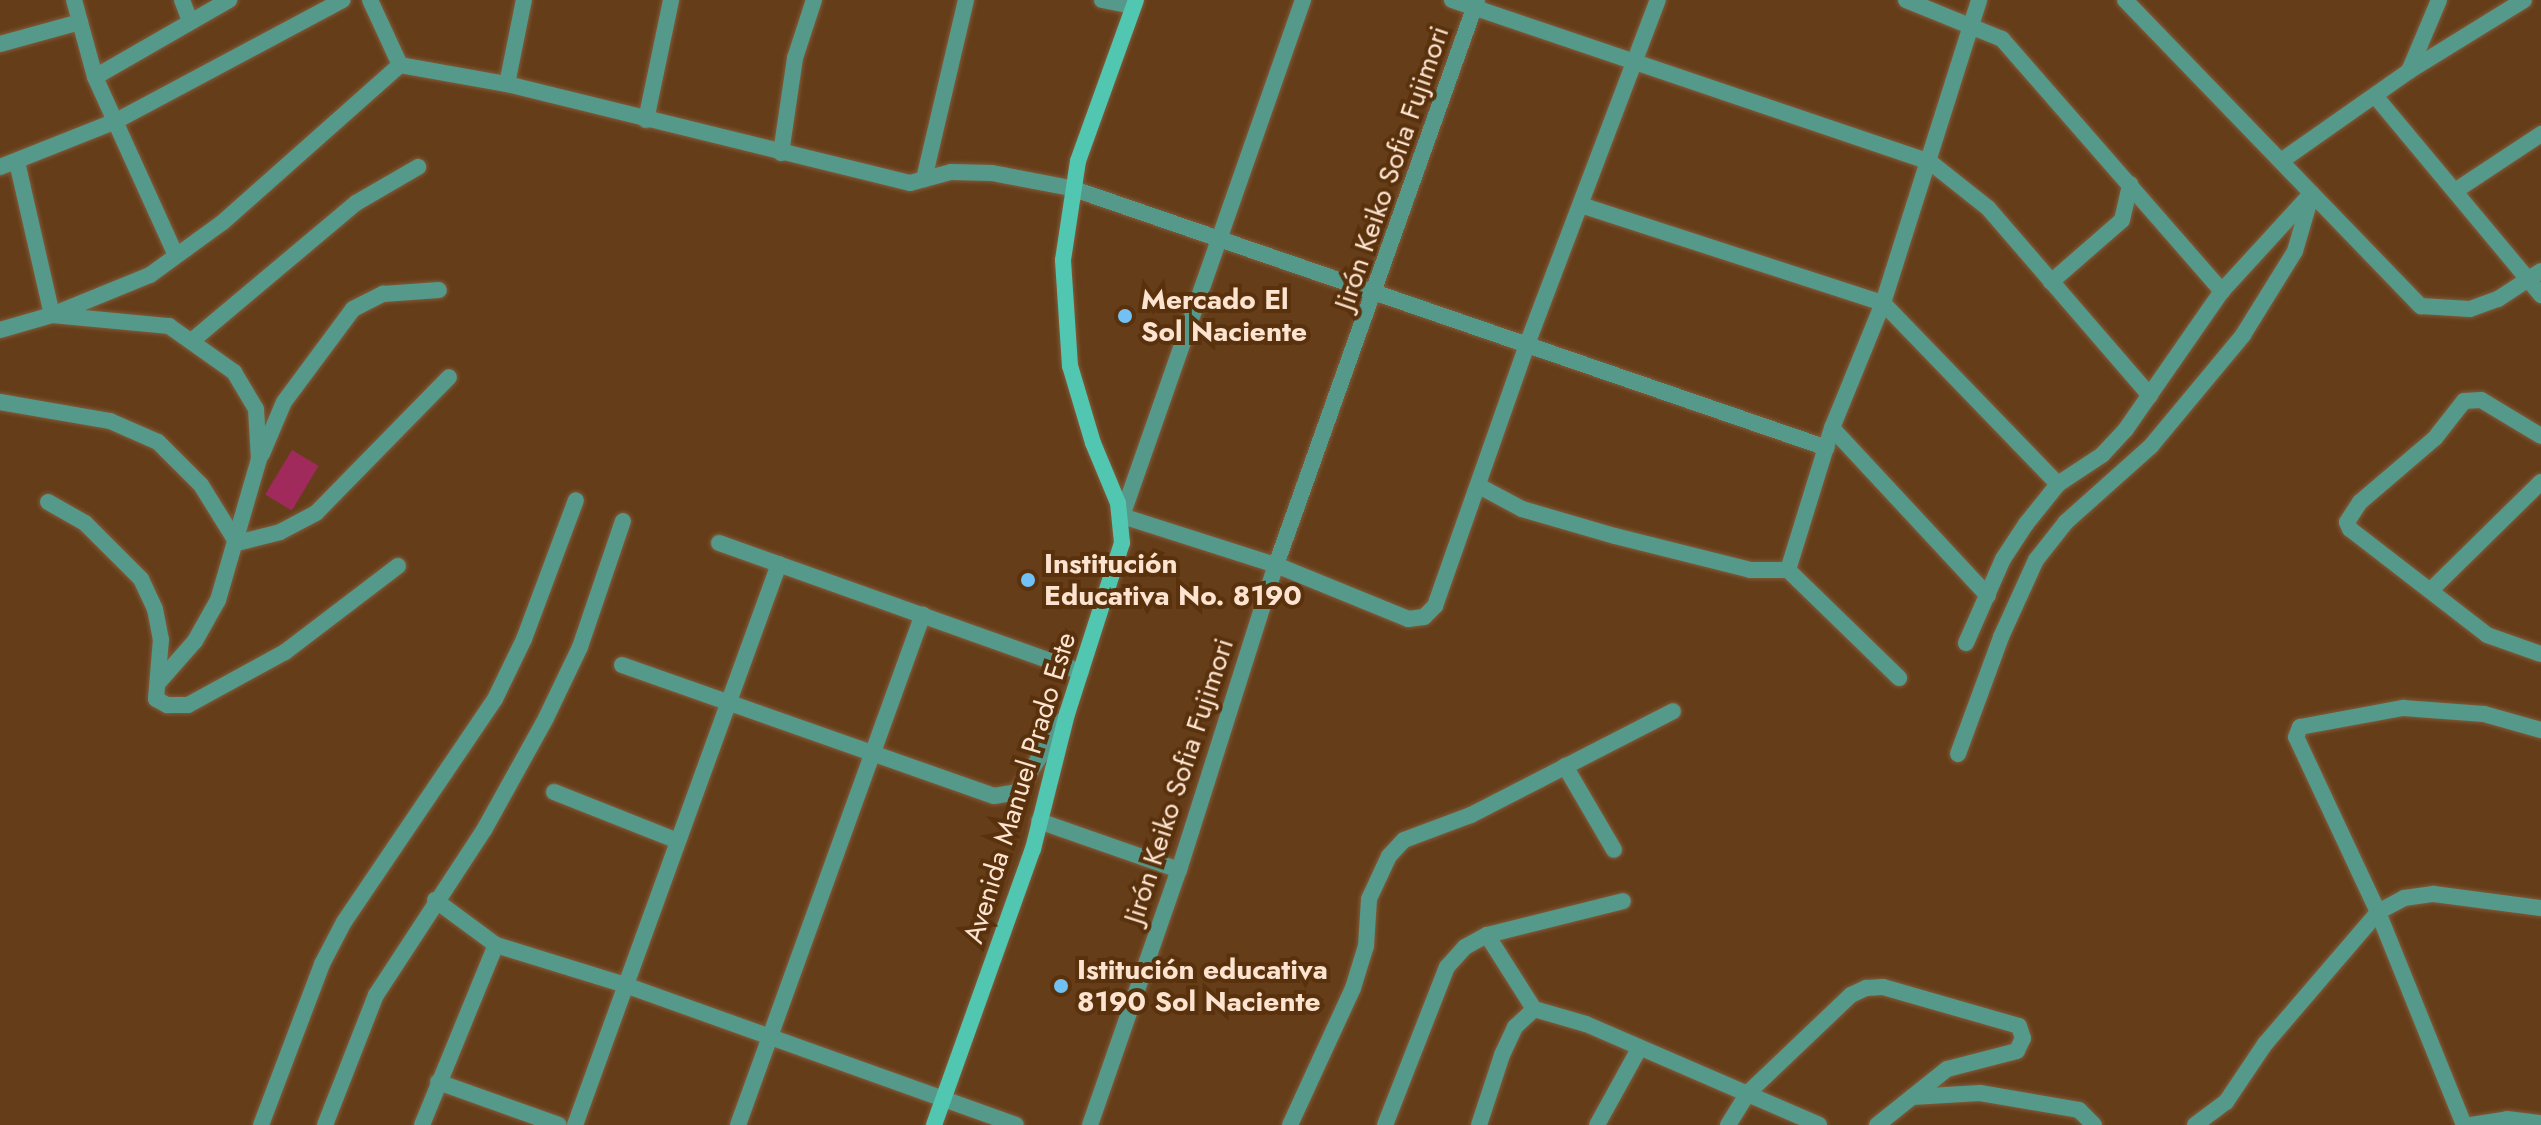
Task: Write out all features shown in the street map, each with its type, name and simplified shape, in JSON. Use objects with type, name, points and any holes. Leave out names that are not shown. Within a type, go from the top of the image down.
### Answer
[{"type":"street","points":[[74,0],[95,77],[175,253]]},
{"type":"street","points":[[182,0],[190,21]]},
{"type":"street","points":[[95,77],[229,0]]},
{"type":"street","points":[[0,167],[116,121],[343,0]]},
{"type":"street","points":[[370,0],[400,65]]},
{"type":"street","points":[[507,84],[524,0]]},
{"type":"street","points":[[646,120],[671,0]]},
{"type":"street","points":[[781,153],[795,58],[814,0]]},
{"type":"street","points":[[924,179],[966,0]]},
{"type":"street","points":[[1102,0],[1135,3]]},
{"type":"street","points":[[1303,0],[1122,516],[1276,565],[1408,619],[1424,617],[1435,606],[1526,347],[1658,0]]},
{"type":"street","points":[[1452,0],[1476,4],[1635,64],[1930,162],[1988,208],[2150,396]]},
{"type":"street","points":[[1906,0],[1971,22],[2002,39],[2222,291]]},
{"type":"street","points":[[1788,570],[1832,428],[1883,303],[1979,0]]},
{"type":"street","points":[[2125,0],[2421,306],[2470,309],[2535,276]]},
{"type":"street","points":[[2409,71],[2439,0]]},
{"type":"street","points":[[2281,161],[2409,71],[2524,0]]},
{"type":"street","name":"Avenida Manuel Prado Este","points":[[934,1125],[1039,821],[1067,714],[1122,543],[1122,516],[1082,412],[1066,343],[1063,260],[1071,188],[1135,3]]},
{"type":"street","name":"Jirón Keiko Sofia Fujimori","points":[[1090,1125],[1179,870],[1276,565],[1376,294],[1476,4]]},
{"type":"street","points":[[0,44],[80,22]]},
{"type":"street","points":[[400,65],[507,84],[910,183],[951,172],[992,173],[1071,188],[1827,448]]},
{"type":"street","points":[[0,330],[52,315],[150,275],[175,253],[223,222],[400,65]]},
{"type":"street","points":[[2376,97],[2535,276],[2541,295]]},
{"type":"street","points":[[2458,189],[2541,134]]},
{"type":"street","points":[[17,162],[52,315]]},
{"type":"street","points":[[194,339],[356,203],[418,167]]},
{"type":"street","points":[[2051,282],[2122,220],[2130,184]]},
{"type":"street","points":[[1966,643],[2003,559],[2058,484],[2102,455],[2150,396],[2222,291],[2312,193]]},
{"type":"street","points":[[1958,754],[2001,637],[2036,560],[2066,522],[2151,446],[2243,335],[2295,251],[2312,193]]},
{"type":"street","points":[[1581,205],[1883,303],[2058,484]]},
{"type":"street","points":[[159,682],[195,641],[214,608],[237,543],[259,459],[284,402],[353,309],[383,294],[439,290]]},
{"type":"street","points":[[52,315],[152,321],[194,339],[234,372],[251,400],[259,459]]},
{"type":"street","points":[[237,543],[280,532],[316,513],[449,377]]},
{"type":"street","points":[[2538,649],[2487,635],[2350,529],[2348,516],[2435,438],[2464,401],[2481,400],[2541,436]]},
{"type":"street","points":[[0,402],[110,421],[158,442],[201,485],[237,543]]},
{"type":"street","points":[[1832,428],[1988,596]]},
{"type":"street","points":[[2431,590],[2541,482]]},
{"type":"street","points":[[1479,486],[1522,509],[1615,536],[1750,570],[1788,570],[1899,678]]},
{"type":"street","points":[[261,1125],[322,964],[344,922],[495,699],[524,639],[576,500]]},
{"type":"street","points":[[48,502],[85,523],[141,579],[157,620],[160,703],[188,705],[285,652],[398,566]]},
{"type":"street","points":[[325,1125],[376,995],[435,900],[484,830],[546,718],[580,647],[623,521]]},
{"type":"street","points":[[719,543],[1081,672]]},
{"type":"street","points":[[575,1125],[779,564]]},
{"type":"street","points":[[738,1125],[923,614]]},
{"type":"street","points":[[622,665],[871,756],[1007,797],[1017,792],[1067,714]]},
{"type":"street","points":[[2464,1125],[2378,912],[2296,737],[2300,727],[2403,708],[2484,714],[2541,730]]},
{"type":"street","points":[[1290,1125],[1353,988],[1366,946],[1372,887],[1389,856],[1404,840],[1471,815],[1673,711]]},
{"type":"street","points":[[1565,766],[1614,850]]},
{"type":"street","points":[[554,792],[678,841]]},
{"type":"street","points":[[1039,821],[1179,870]]},
{"type":"street","points":[[2195,1125],[2226,1102],[2265,1044],[2378,912],[2404,898],[2434,894],[2541,908]]},
{"type":"street","points":[[435,900],[496,945],[625,985],[1016,1125]]},
{"type":"street","points":[[1385,1125],[1447,967],[1465,947],[1487,935],[1623,901]]},
{"type":"street","points":[[1487,935],[1534,1009],[1586,1024],[1639,1049],[1749,1092],[1819,1125]]},
{"type":"street","points":[[422,1125],[496,945]]},
{"type":"street","points":[[1728,1125],[1749,1092],[1851,995],[1866,988],[1883,987],[2019,1026],[2023,1038],[2017,1051],[1947,1069],[1877,1125]]},
{"type":"street","points":[[1479,1125],[1502,1055],[1515,1027],[1534,1009]]},
{"type":"street","points":[[1597,1125],[1639,1049]]},
{"type":"street","points":[[438,1082],[559,1125]]},
{"type":"street","points":[[1912,1097],[1980,1093],[2079,1110],[2094,1125]]},
{"type":"street","points":[[2471,1125],[2507,1119],[2541,1123]]},
{"type":"shaded area","points":[[292,450],[319,466],[292,511],[265,495]]},
{"type":"place","name":"Mercado El Sol Naciente","points":[[1125,316]]},
{"type":"place","name":"Institución Educativa No. 8190","points":[[1028,580]]},
{"type":"place","name":"Istitución educativa 8190 Sol Naciente","points":[[1061,986]]}]
